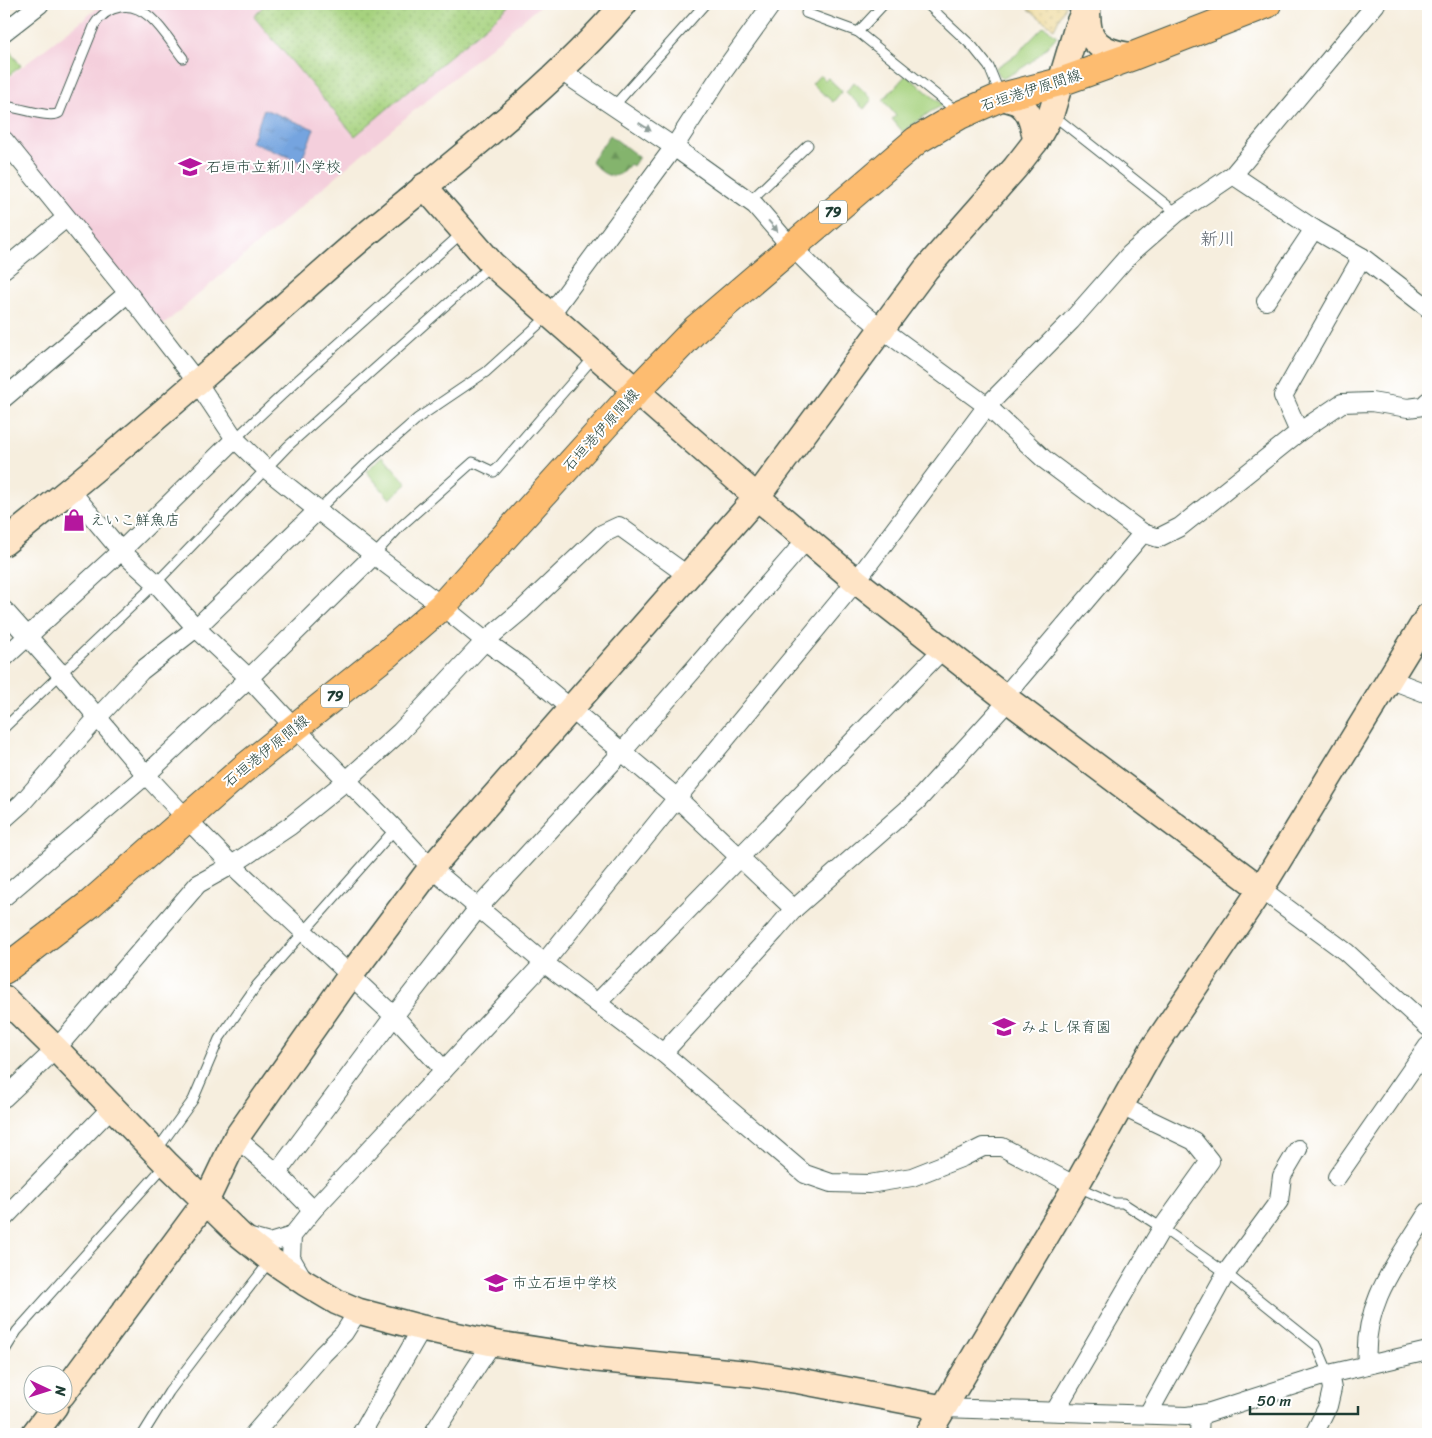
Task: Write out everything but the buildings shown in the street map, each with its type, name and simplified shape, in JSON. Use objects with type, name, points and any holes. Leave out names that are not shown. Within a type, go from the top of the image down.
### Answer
[{"type":"main road","name":"石垣港伊原間線","points":[[4,970],[90,904],[186,818],[388,653],[442,606],[637,390],[696,329],[917,140],[956,118],[1001,97],[1060,82],[1267,4]]},
{"type":"street","points":[[4,32],[40,4]]},
{"type":"street","points":[[550,315],[674,146],[718,79],[772,4]]},
{"type":"street","points":[[1087,4],[1090,32],[1096,42],[1117,54],[1133,56]]},
{"type":"street","points":[[72,1382],[206,1201],[236,1138],[350,976],[431,868],[757,497],[926,269],[1015,168],[1036,141],[1051,114],[1077,27],[1087,4]]},
{"type":"street","points":[[305,1283],[290,1258],[292,1236],[313,1210],[544,963],[856,581],[987,406],[1071,321],[1130,254],[1177,213],[1233,175],[1376,4]]},
{"type":"street","points":[[4,543],[70,490],[424,186],[513,114],[561,71],[615,7]]},
{"type":"street","points":[[561,71],[674,146],[750,201],[835,290],[882,329],[987,406],[1045,460],[1143,533],[1158,538],[1180,527],[1299,432],[1342,403],[1371,402],[1408,408],[1423,406],[1428,401]]},
{"type":"street","points":[[1001,97],[1017,102],[1023,108],[1032,120],[1036,141]]},
{"type":"street","points":[[13,153],[128,293],[197,382],[235,440],[266,469],[374,555],[520,666],[677,798],[794,909]]},
{"type":"street","points":[[1233,175],[1314,229],[1362,257],[1428,308]]},
{"type":"street","points":[[424,186],[492,264],[757,497],[856,581],[1007,698],[1346,952],[1428,1027]]},
{"type":"street","points":[[4,268],[66,218]]},
{"type":"street","points":[[1266,301],[1314,229]]},
{"type":"street","points":[[1299,432],[1283,396],[1362,257]]},
{"type":"street","points":[[4,398],[128,293]]},
{"type":"street","points":[[4,658],[121,551],[235,440]]},
{"type":"street","points":[[70,490],[121,551],[156,583],[196,628],[249,678],[431,868],[544,963],[663,1053],[805,1174],[831,1183],[869,1184],[912,1177],[963,1157],[983,1146],[1002,1147],[1076,1186]]},
{"type":"street","points":[[4,819],[22,803],[98,717],[142,671],[196,628],[318,510]]},
{"type":"street","points":[[4,1098],[56,1049],[198,884],[232,865],[290,826],[346,781],[400,732],[485,641],[522,610],[602,534],[619,526],[687,575]]},
{"type":"street","points":[[663,1053],[794,909],[917,800],[1007,698],[1143,533]]},
{"type":"street","points":[[277,1172],[394,1016],[479,907],[622,752],[807,539]]},
{"type":"street","points":[[4,897],[146,775],[249,678],[374,555]]},
{"type":"street","points":[[4,610],[146,775],[186,818],[232,865],[394,1016],[444,1070]]},
{"type":"street","points":[[928,1434],[1076,1186],[1152,1050],[1261,889],[1428,616]]},
{"type":"street","points":[[597,1003],[943,649]]},
{"type":"street","points":[[1389,679],[1428,694]]},
{"type":"street","points":[[4,998],[161,1158],[240,1235],[271,1260],[305,1283],[358,1312],[422,1328],[492,1343],[596,1359],[753,1374],[800,1381],[943,1408],[1055,1410],[1187,1416],[1207,1413],[1329,1374],[1428,1351]]},
{"type":"street","points":[[1338,1176],[1428,1046]]},
{"type":"street","points":[[1055,1410],[1162,1228],[1210,1161],[1194,1141],[1121,1106]]},
{"type":"street","points":[[4,1218],[112,1107]]},
{"type":"street","points":[[236,1138],[277,1172],[313,1210]]},
{"type":"street","points":[[1148,1414],[1226,1273],[1279,1202],[1282,1176],[1298,1149]]},
{"type":"street","points":[[1367,1365],[1366,1347],[1368,1332],[1376,1300],[1428,1212]]},
{"type":"street","points":[[240,1235],[269,1243],[292,1236]]},
{"type":"street","points":[[254,1434],[344,1334],[358,1312]]},
{"type":"street","points":[[361,1434],[422,1328]]},
{"type":"street","points":[[433,1434],[492,1343]]},
{"type":"street","points":[[1314,1434],[1328,1406],[1332,1389],[1329,1374]]},
{"type":"street","points":[[1200,1414],[1200,1434]]},
{"type":"street","points":[[34,1434],[48,1416]]},
{"type":"lane","points":[[613,107],[705,4]]},
{"type":"lane","points":[[858,32],[884,4]]},
{"type":"lane","points":[[928,4],[984,60],[989,67],[1001,97]]},
{"type":"lane","points":[[4,111],[9,107],[21,108],[48,116],[55,116],[59,113],[95,24],[100,17],[115,8],[131,6],[148,14],[183,58]]},
{"type":"lane","points":[[806,13],[858,32],[949,105],[956,118]]},
{"type":"lane","points":[[1051,114],[1177,213]]},
{"type":"lane","points":[[750,201],[808,145]]},
{"type":"lane","points":[[235,440],[300,378],[464,231]]},
{"type":"lane","points":[[4,728],[156,583],[296,439],[492,264]]},
{"type":"lane","points":[[318,510],[418,418],[446,401],[486,372],[550,315]]},
{"type":"lane","points":[[374,555],[400,527],[473,462],[494,472],[596,355]]},
{"type":"lane","points":[[4,1352],[17,1331],[161,1158],[193,1100],[219,1039],[257,985],[395,829]]},
{"type":"lane","points":[[1076,1186],[1114,1203],[1123,1203],[1226,1273],[1317,1346],[1329,1374]]},
{"type":"lane","points":[[143,1434],[174,1385],[271,1260]]},
{"type":"shaded area","name":"石垣市立新川小学校","points":[[103,4],[542,4],[362,154],[162,326],[4,131],[4,81]]},
{"type":"green space","points":[[265,4],[512,4],[355,136],[254,17]]},
{"type":"green space","points":[[1044,26],[1057,36],[1032,61],[1002,79],[995,68],[1016,55]]},
{"type":"green space","points":[[4,43],[21,66],[4,79]]},
{"type":"green space","points":[[820,75],[825,80],[828,78],[842,91],[833,102],[812,84]]},
{"type":"green space","points":[[906,75],[943,105],[903,132],[892,119],[896,116],[883,100]]},
{"type":"green space","points":[[854,82],[872,99],[864,109],[846,92]]},
{"type":"green space","points":[[610,135],[639,157],[633,166],[630,164],[620,174],[615,176],[610,176],[601,171],[591,161]]},
{"type":"green space","points":[[383,456],[407,484],[390,499],[366,471]]},
{"type":"sand","points":[[1022,4],[1066,4],[1054,29]]},
{"type":"water","points":[[264,109],[314,129],[301,162],[251,142]]},
{"type":"place","name":"石垣市立新川小学校","points":[[190,167]]},
{"type":"place","name":"えいこ鮮魚店","points":[[74,520]]},
{"type":"place","name":"みよし保育園","points":[[1004,1027]]},
{"type":"place","name":"市立石垣中学校","points":[[496,1283]]},
{"type":"district","name":"新川","points":[[1218,239]]}]
